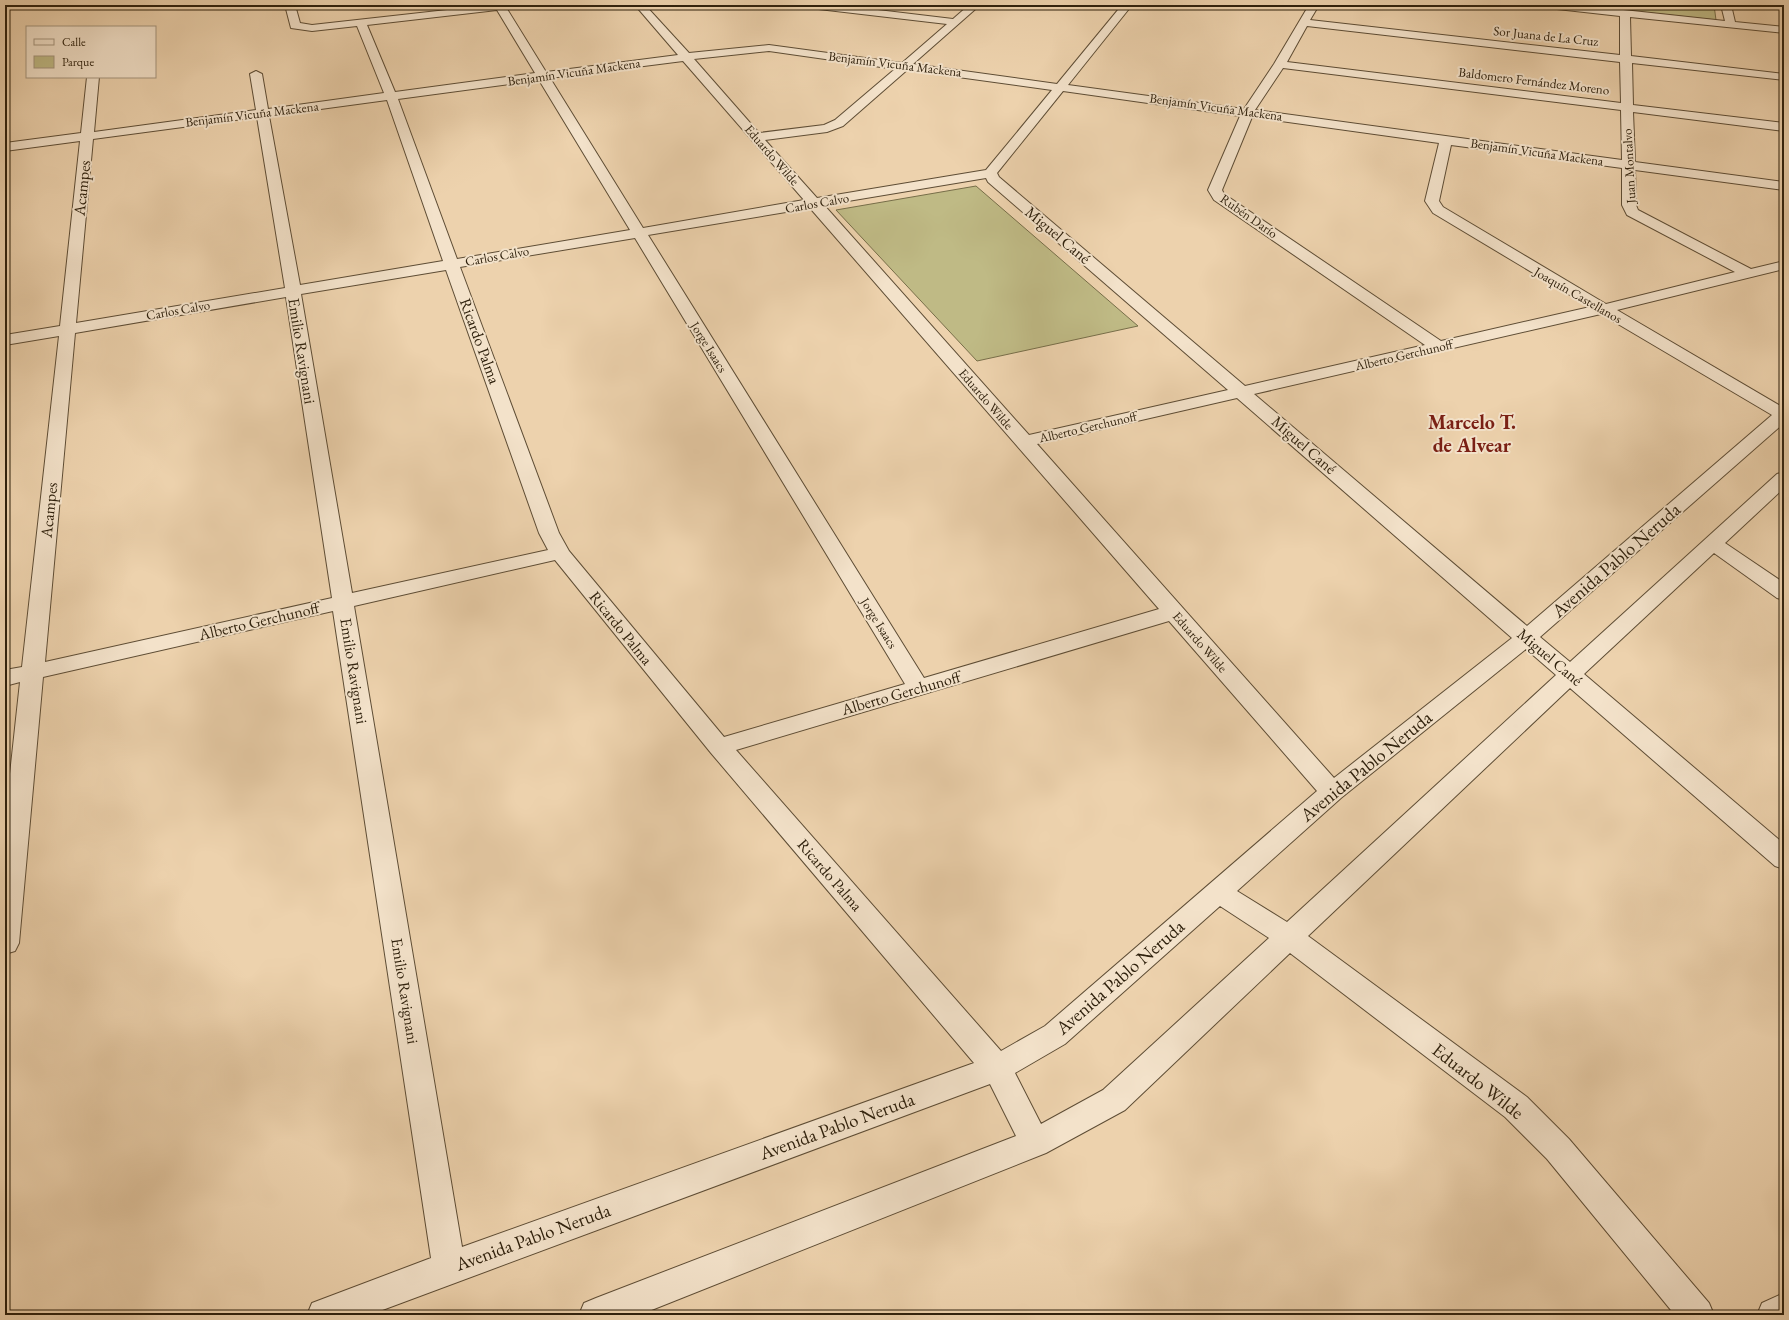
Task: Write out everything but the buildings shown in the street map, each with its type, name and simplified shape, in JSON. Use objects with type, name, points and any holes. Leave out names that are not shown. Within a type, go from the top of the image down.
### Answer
[{"type":"street","points":[[290,5],[295,26],[312,28],[361,24],[519,5]]},
{"type":"street","name":"Eduardo Wilde","points":[[640,5],[1332,792]]},
{"type":"street","points":[[810,5],[955,22]]},
{"type":"street","points":[[756,137],[834,126],[839,123],[904,65],[975,5]]},
{"type":"street","points":[[990,174],[1127,5]]},
{"type":"street","name":"Rubén Darío","points":[[1314,5],[1280,64],[1248,112],[1215,190],[1219,197],[1439,347]]},
{"type":"street","points":[[1548,5],[1784,30]]},
{"type":"street","points":[[1726,5],[1731,25]]},
{"type":"street","name":"Jorge Isaacs","points":[[500,7],[919,688]]},
{"type":"street","name":"Juan Montalvo","points":[[1625,13],[1629,205],[1632,212],[1748,273]]},
{"type":"street","name":"Sor Juana de La Cruz","points":[[1305,23],[1784,77]]},
{"type":"street","name":"Ricardo Palma","points":[[361,24],[391,96],[549,533],[560,553],[719,746],[997,1068],[1035,1142]]},
{"type":"street","name":"Benjamín Vicuña Mackena","points":[[5,147],[685,57],[769,48],[1061,86],[1784,186]]},
{"type":"street","name":"Baldomero Fernández Moreno","points":[[1280,64],[1784,127]]},
{"type":"street","name":"Emilio Ravignani","points":[[256,74],[264,113],[293,291],[449,1268]]},
{"type":"street","name":"Acampes","points":[[5,943],[93,78]]},
{"type":"street","name":"Joaquín Castellanos","points":[[1446,140],[1432,201],[1438,210],[1603,309],[1784,414]]},
{"type":"street","name":"Carlos Calvo","points":[[5,340],[990,174]]},
{"type":"street","name":"Miguel Cané","points":[[990,174],[993,179],[1243,392],[1784,859]]},
{"type":"street","name":"Alberto Gerchunoff","points":[[1024,442],[1603,309],[1784,265]]},
{"type":"street","name":"Avenida Pablo Neruda","points":[[324,1315],[997,1068],[1055,1035],[1332,792],[1527,637],[1756,436],[1784,414]]},
{"type":"street","points":[[596,1315],[1035,1142],[1114,1100],[1571,674],[1784,478]]},
{"type":"street","points":[[1714,544],[1784,593]]},
{"type":"street","name":"Alberto Gerchunoff","points":[[5,678],[560,553]]},
{"type":"street","name":"Alberto Gerchunoff","points":[[719,746],[1174,612]]},
{"type":"street","name":"Eduardo Wilde","points":[[1218,892],[1289,937],[1516,1107],[1558,1148],[1697,1315]]},
{"type":"street","points":[[1774,1315],[1784,1310]]},
{"type":"green space","points":[[1578,5],[1714,5],[1716,20]]},
{"type":"green space","points":[[976,186],[1138,326],[977,361],[836,210]]},
{"type":"district","name":"Marcelo T. de Alvear","points":[[1472,434]]}]
